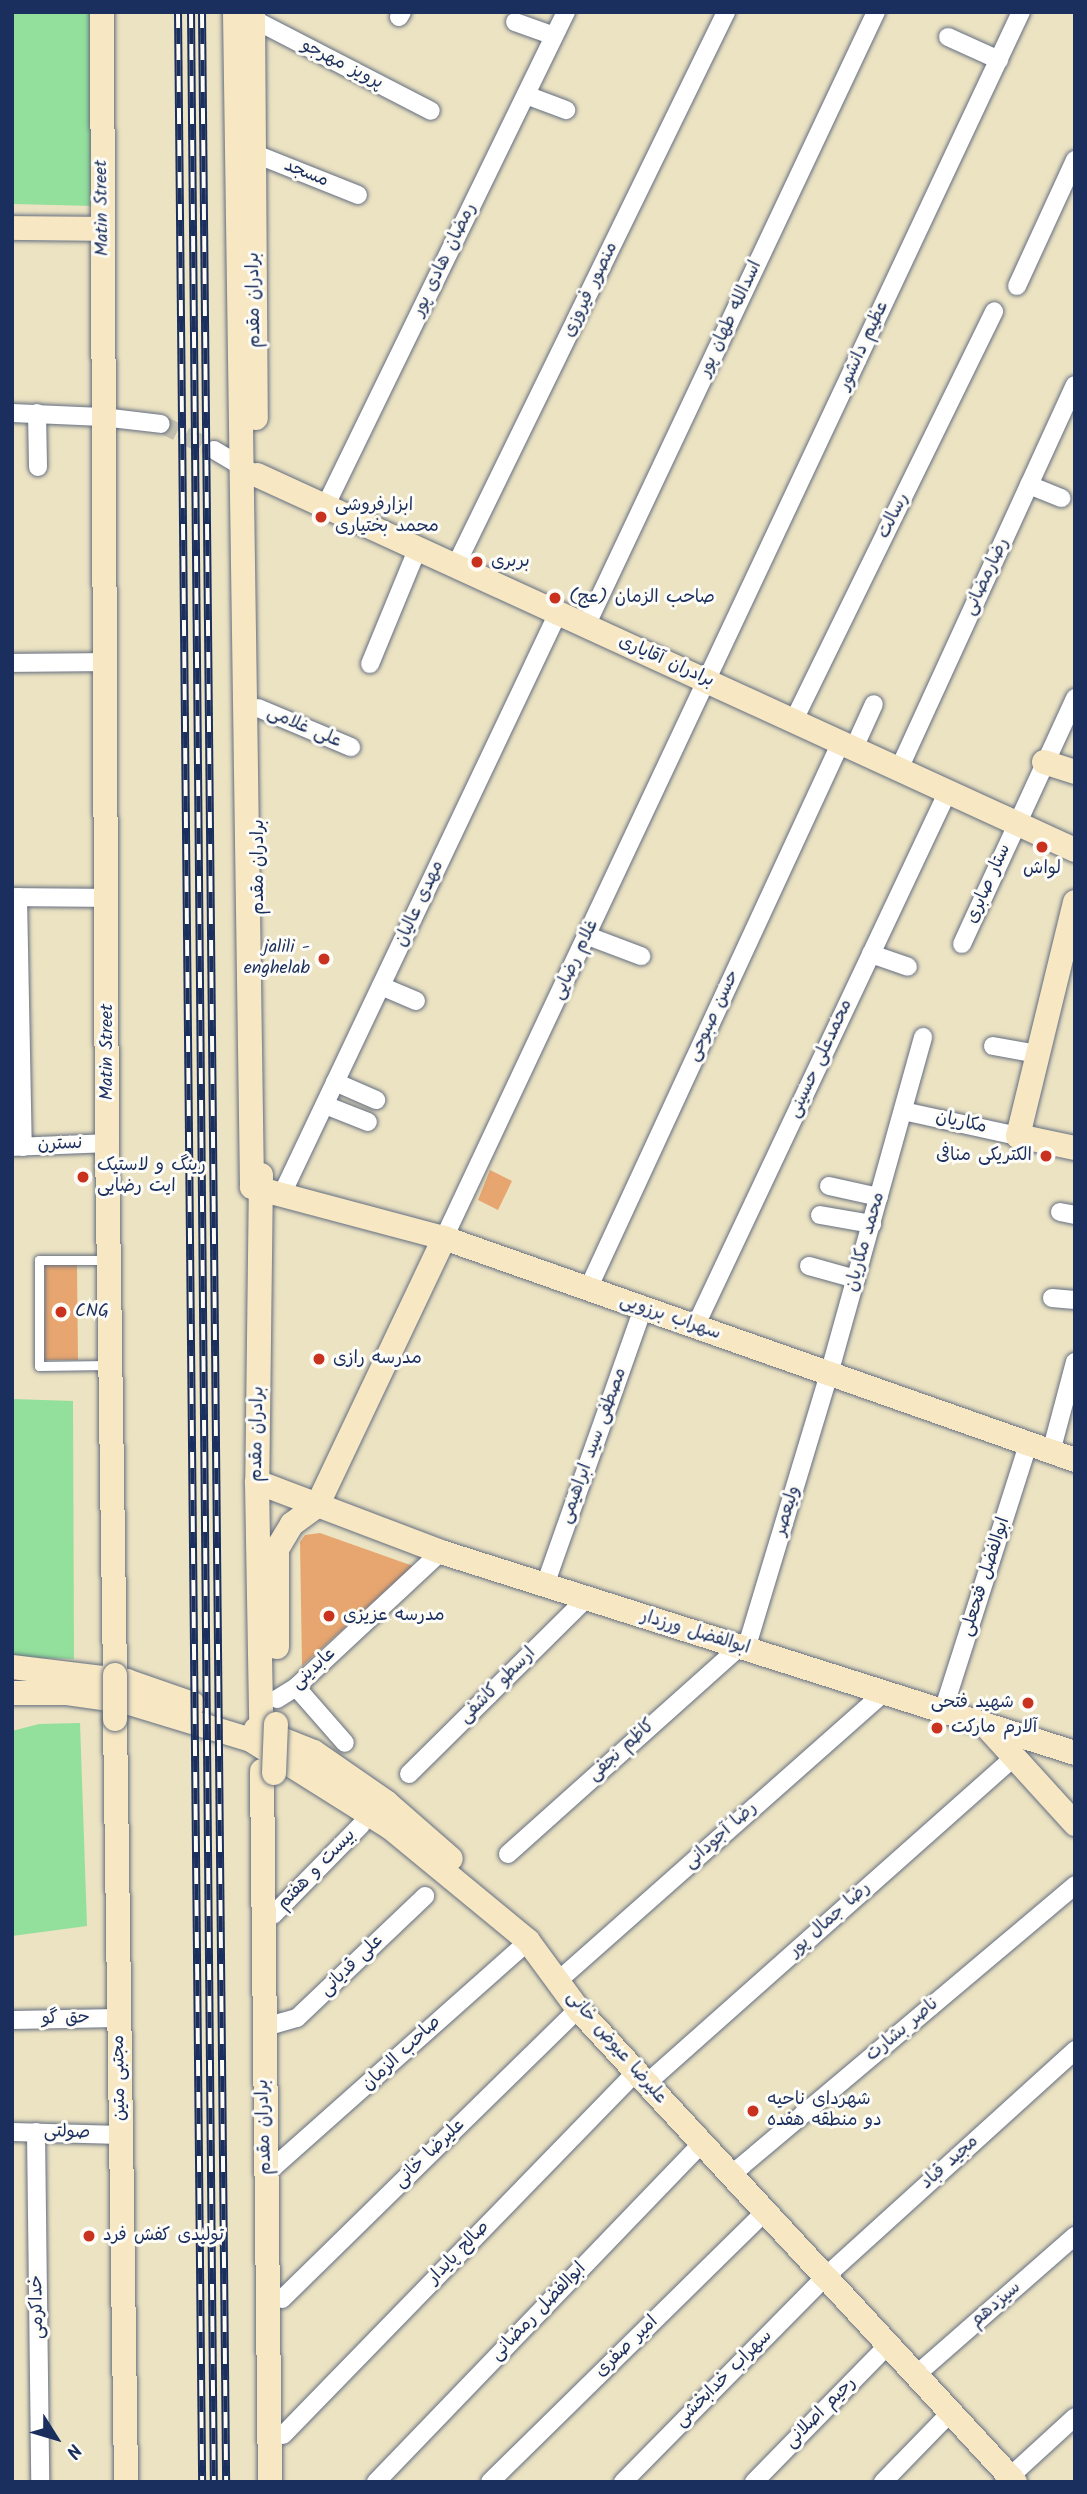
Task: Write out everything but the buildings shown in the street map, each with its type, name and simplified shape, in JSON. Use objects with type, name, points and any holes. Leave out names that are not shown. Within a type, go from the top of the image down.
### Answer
[{"type":"street","name":"Matin Street","points":[[102,12],[106,417],[107,1143],[114,1675]]},
{"type":"street","name":"رمضان هادی پور","points":[[324,509],[566,12]]},
{"type":"street","name":"منصور فیروزی","points":[[455,567],[726,12]]},
{"type":"street","name":"اسدالله طهان پور","points":[[586,626],[876,12]]},
{"type":"street","name":"عظیم دانشور","points":[[708,681],[1021,12]]},
{"type":"street","name":"پرویز مهرجو","points":[[249,14],[431,111]]},
{"type":"street","name":"برادران مقدم","points":[[249,14],[253,153],[249,471],[258,708],[265,1190],[257,1482],[275,1707],[268,1772],[267,1915],[270,2166],[276,2301],[276,2436],[270,2482]]},
{"type":"street","name":"برادران مقدم","points":[[249,14],[249,471],[265,1190]]},
{"type":"street","points":[[515,22],[554,36]]},
{"type":"street","points":[[948,37],[999,60]]},
{"type":"street","points":[[526,94],[566,110]]},
{"type":"street","name":"مسجد","points":[[253,153],[358,195]]},
{"type":"street","points":[[1017,286],[1075,160]]},
{"type":"street","points":[[12,228],[103,229]]},
{"type":"street","name":"رسالت","points":[[794,720],[994,311]]},
{"type":"street","name":"رضارمضانی","points":[[900,769],[1075,384]]},
{"type":"street","points":[[12,412],[106,417],[162,424]]},
{"type":"street","points":[[37,413],[38,467]]},
{"type":"street","points":[[214,450],[249,471]]},
{"type":"street","name":"برادران آقایاری","points":[[249,471],[324,509],[794,720],[1075,850]]},
{"type":"street","points":[[1029,485],[1061,498]]},
{"type":"street","points":[[370,664],[417,550]]},
{"type":"street","name":"مهدی عالیان","points":[[265,1190],[325,1105],[558,614]]},
{"type":"street","points":[[12,663],[106,662]]},
{"type":"street","name":"غلام رضایی","points":[[444,1238],[708,681]]},
{"type":"street","name":"ستار صابری","points":[[962,944],[1075,698]]},
{"type":"street","name":"حسن صبوحی","points":[[588,1289],[848,745],[874,704]]},
{"type":"street","name":"علی غلامی","points":[[258,708],[351,747]]},
{"type":"street","points":[[1044,762],[1075,772]]},
{"type":"street","name":"محمدعلی حسینی","points":[[695,1326],[947,791]]},
{"type":"street","points":[[18,1147],[15,897],[108,898]]},
{"type":"street","points":[[1075,902],[1018,1136],[1075,1148]]},
{"type":"street","points":[[588,936],[641,956]]},
{"type":"street","points":[[871,954],[908,967]]},
{"type":"street","points":[[381,986],[416,1001]]},
{"type":"street","name":"محمد مکاریان","points":[[829,1374],[923,1037]]},
{"type":"street","points":[[993,1046],[1038,1054]]},
{"type":"street","points":[[335,1082],[376,1100]]},
{"type":"street","points":[[325,1105],[368,1122]]},
{"type":"street","name":"مکاریان","points":[[903,1111],[1018,1136]]},
{"type":"street","name":"نسترن","points":[[18,1147],[107,1143]]},
{"type":"street","points":[[829,1186],[879,1197]]},
{"type":"street","name":"سهراب برزویی","points":[[265,1190],[444,1238],[1075,1460]]},
{"type":"street","points":[[820,1215],[872,1224]]},
{"type":"street","points":[[345,1743],[275,1707],[277,1549],[292,1524],[317,1506],[444,1238]]},
{"type":"street","points":[[809,1266],[856,1279]]},
{"type":"street","points":[[1052,1298],[1075,1300]]},
{"type":"street","name":"مصطفی سید ابراهیمی","points":[[545,1584],[643,1308]]},
{"type":"street","name":"ابوالفضل فتحعلی","points":[[943,1711],[1040,1448],[1075,1362]]},
{"type":"street","name":"ولیعصر","points":[[742,1649],[829,1374]]},
{"type":"street","name":"ابوالفضل ورزدار","points":[[257,1482],[441,1552],[1075,1753]]},
{"type":"street","name":"عابدینی","points":[[275,1707],[441,1552]]},
{"type":"street","name":"ارسطو کاشفی","points":[[409,1774],[587,1598]]},
{"type":"street","name":"کاظم نجفی","points":[[508,1854],[742,1649]]},
{"type":"street","points":[[12,1667],[69,1683]]},
{"type":"street","name":"مجتبی متین","points":[[114,1675],[126,2482]]},
{"type":"street","points":[[12,1693],[69,1683]]},
{"type":"street","name":"علیرضا عیوض خانی","points":[[69,1683],[161,1709],[251,1740],[391,1828],[528,1941],[578,2009],[951,2412],[1010,2480]]},
{"type":"street","name":"رضا آجودانی","points":[[559,1980],[884,1692]]},
{"type":"street","points":[[985,1724],[1075,1824]]},
{"type":"street","name":"رضا جمال پور","points":[[641,2078],[1014,1757]]},
{"type":"street","name":"بیست و هفتم","points":[[267,1915],[361,1825]]},
{"type":"street","name":"ناصر بشارت","points":[[731,2175],[1075,1885]]},
{"type":"street","name":"علی قدیانی","points":[[267,2026],[297,2018],[425,1896]]},
{"type":"street","name":"صاحب الزمان","points":[[270,2166],[528,1941]]},
{"type":"street","name":"علیرضا خانی","points":[[276,2301],[578,2009]]},
{"type":"street","name":"حق گو","points":[[12,2020],[119,2018]]},
{"type":"street","name":"مجید قباد","points":[[825,2277],[1075,2050]]},
{"type":"street","name":"صالح پایدار","points":[[276,2436],[641,2078]]},
{"type":"street","name":"صولتی","points":[[12,2132],[121,2135]]},
{"type":"street","name":"خداکرمی","points":[[36,2132],[40,2482]]},
{"type":"street","name":"ابوالفضل رمضانی","points":[[376,2482],[702,2143]]},
{"type":"street","name":"امیر صفری","points":[[490,2482],[765,2212]]},
{"type":"street","name":"سیزدهم","points":[[916,2375],[1075,2236]]},
{"type":"street","name":"سهراب خدابخشی","points":[[623,2482],[825,2277]]},
{"type":"street","name":"رحیم اصلانی","points":[[754,2482],[888,2345]]},
{"type":"street","points":[[883,2482],[951,2412]]},
{"type":"street","points":[[1010,2480],[1075,2417]]},
{"type":"street","name":"برادران مقدم","points":[[276,2436],[282,2482]]},
{"type":"lane","points":[[108,1260],[39,1260],[39,1366],[109,1365]]},
{"type":"green space","points":[[12,12],[93,12],[94,206],[12,204]]},
{"type":"green space","points":[[12,1399],[73,1401],[74,1659],[12,1657]]},
{"type":"green space","points":[[80,1723],[87,1926],[12,1936],[12,1731],[39,1724]]},
{"type":"tunnel","points":[[161,424],[214,450]]},
{"type":"railway","points":[[178,12],[202,2482]]},
{"type":"railway","points":[[191,12],[214,2482]]},
{"type":"railway","points":[[202,12],[226,2482]]},
{"type":"place","name":"ابزارفروشی محمد بختیاری","points":[[321,517]]},
{"type":"place","name":"بربری","points":[[477,562]]},
{"type":"place","name":"صاحب الزمان (عج)","points":[[555,598]]},
{"type":"place","name":"لواش","points":[[1042,847]]},
{"type":"place","name":"jalili - enghelab","points":[[324,959]]},
{"type":"place","name":"الکتریکی منافی","points":[[1046,1156]]},
{"type":"place","name":"رینگ و لاستیک ایت رضایی","points":[[83,1177]]},
{"type":"place","name":"CNG","points":[[61,1312]]},
{"type":"place","name":"مدرسه رازی","points":[[319,1359]]},
{"type":"place","name":"مدرسه عزیزی","points":[[329,1616]]},
{"type":"place","name":"شهید فتحی","points":[[1028,1703]]},
{"type":"place","name":"آلارم مارکت","points":[[937,1728]]},
{"type":"place","name":"شهردای ناحیه دو منطقه هفده","points":[[753,2111]]},
{"type":"place","name":"تولیدی کفش فرد","points":[[89,2236]]}]
